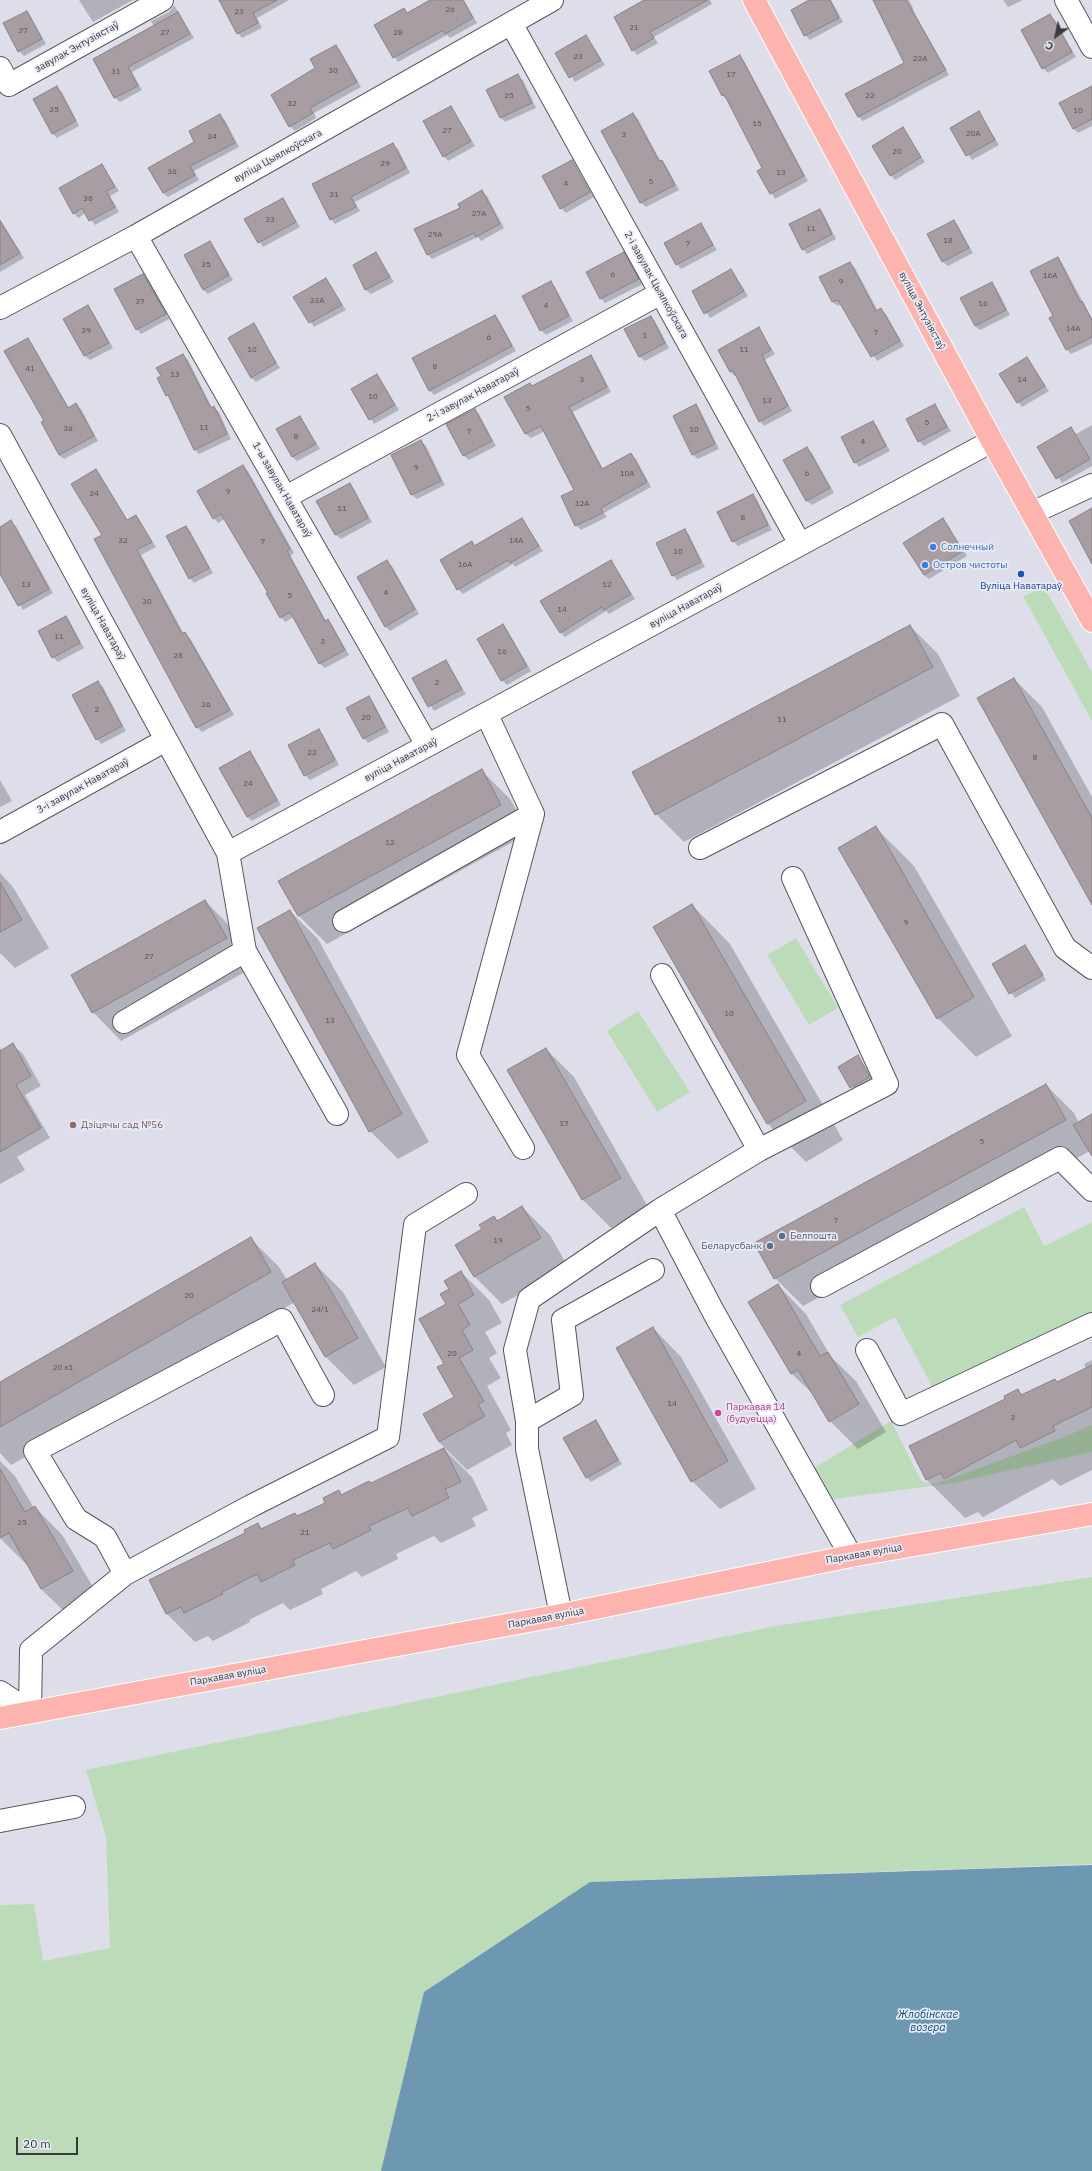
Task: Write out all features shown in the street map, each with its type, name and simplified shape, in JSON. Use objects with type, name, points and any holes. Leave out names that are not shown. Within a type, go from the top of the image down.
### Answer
[{"type":"main road","name":"вуліца Энтузіястаў","points":[[754,0],[992,441],[1092,621]]},
{"type":"main road","name":"Паркавая вуліца","points":[[0,1718],[561,1615],[851,1556],[1092,1514]]},
{"type":"street","name":"завулак Энтузіястаў","points":[[0,68],[9,85],[162,0]]},
{"type":"street","name":"вуліца Цыялкоўскага","points":[[0,308],[136,236],[512,25],[552,0]]},
{"type":"street","points":[[1066,0],[1092,47]]},
{"type":"street","name":"2-і завулак Цыялкоўскага","points":[[512,25],[800,544]]},
{"type":"street","name":"1-ы завулак Наватараў","points":[[136,236],[427,745]]},
{"type":"street","name":"2-і завулак Наватараў","points":[[286,497],[661,293]]},
{"type":"street","name":"вуліца Наватараў","points":[[0,435],[228,853],[992,441]]},
{"type":"street","points":[[1032,513],[1092,485]]},
{"type":"street","points":[[486,715],[533,814],[468,1055],[523,1148]]},
{"type":"street","points":[[700,848],[942,724],[1065,948],[1092,968]]},
{"type":"street","name":"3-і завулак Наватараў","points":[[0,832],[166,740]]},
{"type":"street","points":[[344,921],[533,814]]},
{"type":"street","points":[[228,853],[245,951],[337,1114]]},
{"type":"street","points":[[561,1615],[527,1449],[527,1422],[514,1350],[529,1299],[660,1210],[759,1150],[888,1084],[792,878]]},
{"type":"street","points":[[124,1022],[245,951]]},
{"type":"street","points":[[662,975],[759,1150]]},
{"type":"street","points":[[822,1286],[1060,1158],[1092,1190]]},
{"type":"street","points":[[30,1712],[30,1650],[125,1574],[251,1506],[388,1438],[415,1225],[466,1194]]},
{"type":"street","points":[[660,1210],[714,1312],[851,1556]]},
{"type":"street","points":[[527,1422],[572,1395],[563,1320],[653,1270]]},
{"type":"street","points":[[125,1574],[104,1537],[76,1519],[35,1451],[282,1320],[323,1395]]},
{"type":"street","points":[[867,1350],[901,1414],[1092,1324]]},
{"type":"street","points":[[0,1692],[30,1712]]},
{"type":"street","points":[[0,1820],[74,1807]]},
{"type":"green space","points":[[1044,587],[1092,672],[1092,721],[1023,596]]},
{"type":"green space","points":[[796,938],[838,1008],[809,1025],[767,955]]},
{"type":"green space","points":[[638,1011],[690,1092],[657,1112],[607,1031]]},
{"type":"green space","points":[[1024,1207],[1044,1246],[1092,1222],[1092,1314],[934,1390],[895,1317],[858,1337],[840,1305]]},
{"type":"green space","points":[[891,1421],[921,1481],[935,1484],[1064,1437],[1092,1425],[1092,1452],[953,1483],[828,1500],[814,1468]]},
{"type":"green space","points":[[1092,1577],[1092,1864],[590,1882],[424,1992],[381,2171],[0,2171],[0,1905],[34,1904],[43,1961],[110,1948],[106,1837],[86,1770],[776,1626]]},
{"type":"water","name":"Жлобінскае возера","points":[[1092,1865],[1092,2171],[381,2171],[424,1992],[590,1882]]},
{"type":"building","points":[[219,0],[277,0],[253,13],[258,23],[237,34]]},
{"type":"building","points":[[430,0],[463,0],[473,18],[445,34],[442,31],[393,58],[374,25],[404,8],[407,13]]},
{"type":"building","points":[[644,0],[708,0],[650,32],[654,38],[632,51],[614,17]]},
{"type":"building","points":[[809,0],[830,0],[839,18],[804,36],[791,10]]},
{"type":"building","points":[[873,0],[906,0],[946,70],[858,117],[845,94],[904,63]]},
{"type":"building","points":[[27,11],[42,39],[18,52],[3,23]]},
{"type":"building","points":[[178,12],[190,34],[128,67],[138,86],[114,98],[93,59]]},
{"type":"building","points":[[1050,14],[1072,52],[1042,69],[1021,30]]},
{"type":"building","points":[[586,35],[601,60],[569,78],[555,53]]},
{"type":"building","points":[[336,45],[357,82],[310,108],[313,113],[289,127],[271,95],[315,68],[310,59]]},
{"type":"building","points":[[740,55],[804,176],[770,194],[757,171],[762,168],[724,94],[722,96],[709,71]]},
{"type":"building","points":[[518,74],[532,103],[500,118],[486,90]]},
{"type":"building","points":[[57,86],[76,121],[52,134],[33,99]]},
{"type":"building","points":[[1092,86],[1092,119],[1073,129],[1059,103]]},
{"type":"building","points":[[451,106],[471,141],[443,157],[423,121]]},
{"type":"building","points":[[979,111],[995,140],[966,156],[950,128]]},
{"type":"building","points":[[633,113],[659,161],[662,160],[675,185],[640,203],[601,131]]},
{"type":"building","points":[[220,114],[235,143],[190,166],[195,175],[163,193],[148,168],[194,142],[189,131]]},
{"type":"building","points":[[903,127],[921,157],[890,176],[872,146]]},
{"type":"building","points":[[393,143],[406,168],[351,197],[356,207],[330,220],[312,184]]},
{"type":"building","points":[[572,160],[590,192],[560,209],[542,176]]},
{"type":"building","points":[[102,164],[115,187],[106,191],[115,207],[89,221],[82,208],[73,214],[59,188]]},
{"type":"building","points":[[482,190],[500,224],[476,237],[474,233],[427,255],[414,229],[460,208],[458,204]]},
{"type":"building","points":[[283,198],[296,222],[258,243],[244,219]]},
{"type":"building","points":[[820,209],[832,234],[802,250],[789,224]]},
{"type":"building","points":[[954,220],[969,248],[942,262],[927,234]]},
{"type":"building","points":[[0,221],[20,253],[0,265]]},
{"type":"building","points":[[701,223],[713,245],[676,265],[664,243]]},
{"type":"building","points":[[210,241],[229,275],[203,290],[184,255]]},
{"type":"building","points":[[376,252],[390,277],[365,290],[353,265]]},
{"type":"building","points":[[624,252],[639,279],[600,299],[586,272]]},
{"type":"building","points":[[1058,257],[1080,302],[1082,301],[1092,320],[1092,337],[1066,350],[1049,318],[1053,316],[1030,271]]},
{"type":"building","points":[[850,262],[876,311],[881,308],[900,341],[871,357],[838,300],[832,302],[819,277]]},
{"type":"building","points":[[731,269],[744,291],[704,314],[692,291]]},
{"type":"building","points":[[143,274],[166,314],[136,330],[114,289]]},
{"type":"building","points":[[326,278],[342,305],[309,323],[293,297]]},
{"type":"building","points":[[551,281],[569,316],[540,331],[522,296]]},
{"type":"building","points":[[992,282],[1006,310],[975,326],[960,298]]},
{"type":"building","points":[[88,305],[109,343],[84,356],[63,319]]},
{"type":"building","points":[[495,315],[512,346],[429,391],[412,358]]},
{"type":"building","points":[[651,316],[665,343],[639,357],[624,329]]},
{"type":"building","points":[[254,323],[276,363],[251,378],[228,338]]},
{"type":"building","points":[[759,327],[771,350],[762,355],[788,406],[759,422],[733,370],[730,372],[718,350]]},
{"type":"building","points":[[28,338],[68,408],[76,403],[94,436],[59,455],[41,422],[44,421],[4,351]]},
{"type":"building","points":[[183,354],[211,408],[214,406],[227,434],[194,450],[168,395],[166,396],[157,378],[161,376],[156,368]]},
{"type":"building","points":[[591,355],[607,387],[569,407],[602,469],[631,453],[647,482],[601,508],[603,513],[575,526],[561,496],[574,490],[541,426],[525,434],[504,397],[530,383],[532,386]]},
{"type":"building","points":[[1027,357],[1045,386],[1017,403],[999,374]]},
{"type":"building","points":[[377,374],[395,405],[369,420],[351,389]]},
{"type":"building","points":[[696,404],[715,444],[692,455],[673,416]]},
{"type":"building","points":[[935,404],[947,427],[918,442],[906,419]]},
{"type":"building","points":[[475,409],[492,441],[463,456],[446,424]]},
{"type":"building","points":[[300,416],[316,444],[292,457],[276,429]]},
{"type":"building","points":[[873,421],[886,446],[854,463],[841,437]]},
{"type":"building","points":[[1071,427],[1090,459],[1056,479],[1037,447]]},
{"type":"building","points":[[421,440],[441,481],[411,495],[391,455]]},
{"type":"building","points":[[807,447],[830,488],[806,501],[783,460]]},
{"type":"building","points":[[243,465],[290,549],[287,551],[325,621],[328,619],[345,650],[319,664],[290,612],[280,618],[266,593],[268,593],[221,514],[213,519],[197,491]]},
{"type":"building","points":[[96,469],[127,520],[136,515],[152,542],[137,550],[182,634],[185,632],[230,710],[196,728],[94,539],[102,535],[71,484]]},
{"type":"building","points":[[350,483],[368,518],[335,535],[316,501]]},
{"type":"building","points":[[753,494],[768,525],[732,542],[717,512]]},
{"type":"building","points":[[1092,508],[1092,564],[1069,521]]},
{"type":"building","points":[[522,518],[539,546],[510,563],[508,560],[457,590],[440,560],[472,541],[474,546]]},
{"type":"building","name":"Солнечный","points":[[943,518],[963,551],[924,575],[903,543]]},
{"type":"building","points":[[11,520],[49,589],[18,606],[0,574],[0,527]]},
{"type":"building","points":[[186,526],[209,568],[189,579],[166,536]]},
{"type":"building","points":[[685,529],[701,562],[672,576],[656,543]]},
{"type":"building","points":[[387,560],[415,609],[385,627],[357,577]]},
{"type":"building","points":[[611,560],[631,594],[604,610],[602,607],[560,633],[540,601]]},
{"type":"building","points":[[66,616],[80,643],[52,658],[38,631]]},
{"type":"building","points":[[503,624],[527,666],[501,681],[477,639]]},
{"type":"building","points":[[910,625],[933,667],[655,815],[632,772]]},
{"type":"building","points":[[446,660],[462,689],[428,707],[412,678]]},
{"type":"building","points":[[1014,678],[1092,818],[1092,905],[977,698]]},
{"type":"building","points":[[98,681],[122,726],[96,740],[72,695]]},
{"type":"building","points":[[369,696],[385,727],[363,739],[346,708]]},
{"type":"building","points":[[319,729],[335,760],[304,776],[288,745]]},
{"type":"building","points":[[250,751],[277,800],[247,817],[219,768]]},
{"type":"building","points":[[482,769],[501,805],[298,916],[278,881]]},
{"type":"building","points":[[876,826],[974,997],[937,1019],[838,848]]},
{"type":"building","points":[[0,882],[22,920],[0,932]]},
{"type":"building","points":[[205,900],[227,938],[92,1013],[71,975]]},
{"type":"building","points":[[692,904],[806,1101],[767,1124],[653,927]]},
{"type":"building","points":[[290,910],[402,1114],[369,1132],[257,928]]},
{"type":"building","points":[[1025,945],[1043,975],[1009,994],[992,964]]},
{"type":"building","points":[[13,1043],[31,1076],[16,1085],[41,1128],[0,1152],[0,1051]]},
{"type":"building","points":[[546,1048],[621,1178],[582,1200],[507,1070]]},
{"type":"building","points":[[858,1055],[870,1077],[850,1088],[838,1067]]},
{"type":"building","points":[[1046,1084],[1066,1120],[774,1279],[754,1243]]},
{"type":"building","points":[[1092,1114],[1092,1156],[1073,1125]]},
{"type":"building","points":[[522,1206],[541,1238],[474,1277],[455,1245],[482,1229],[479,1225],[494,1216],[497,1221]]},
{"type":"building","points":[[251,1237],[271,1272],[0,1427],[0,1382]]},
{"type":"building","points":[[315,1263],[358,1338],[325,1357],[282,1282]]},
{"type":"building","points":[[461,1271],[474,1295],[458,1304],[470,1325],[462,1330],[473,1350],[459,1358],[484,1401],[478,1404],[485,1416],[439,1442],[423,1414],[454,1397],[437,1367],[444,1364],[419,1319],[446,1304],[440,1294],[449,1289],[444,1281]]},
{"type":"building","points":[[778,1284],[820,1356],[828,1352],[859,1404],[829,1422],[798,1370],[791,1374],[748,1302]]},
{"type":"building","points":[[653,1327],[728,1461],[691,1482],[616,1348]]},
{"type":"building","points":[[1092,1365],[1092,1407],[1053,1426],[1055,1431],[1020,1448],[1016,1440],[944,1479],[941,1473],[926,1480],[909,1446],[1005,1399],[1004,1396],[1018,1389],[1021,1395],[1055,1379],[1057,1382]]},
{"type":"building","points":[[596,1420],[618,1460],[586,1478],[563,1438]]},
{"type":"building","points":[[444,1448],[461,1482],[445,1489],[449,1498],[412,1516],[408,1508],[369,1526],[371,1530],[333,1549],[330,1543],[293,1560],[295,1565],[261,1582],[257,1574],[222,1592],[223,1594],[184,1613],[181,1607],[166,1614],[149,1580],[245,1533],[244,1530],[258,1523],[261,1529],[295,1513],[297,1516],[325,1503],[323,1498],[339,1490],[341,1495],[369,1481],[371,1483]]},
{"type":"building","points":[[0,1469],[25,1512],[35,1506],[73,1571],[41,1589],[9,1533],[0,1538]]},
{"type":"place","name":"Солнечный","points":[[933,547]]},
{"type":"place","name":"Остров чистоты","points":[[925,565]]},
{"type":"place","name":"Вуліца Наватараў","points":[[1021,574]]},
{"type":"place","name":"Дзіцячы сад №56","points":[[73,1125]]},
{"type":"place","name":"Белпошта","points":[[782,1236]]},
{"type":"place","name":"Беларусбанк","points":[[770,1246]]},
{"type":"place","name":"Паркавая 14 (будуецца)","points":[[718,1413]]}]
